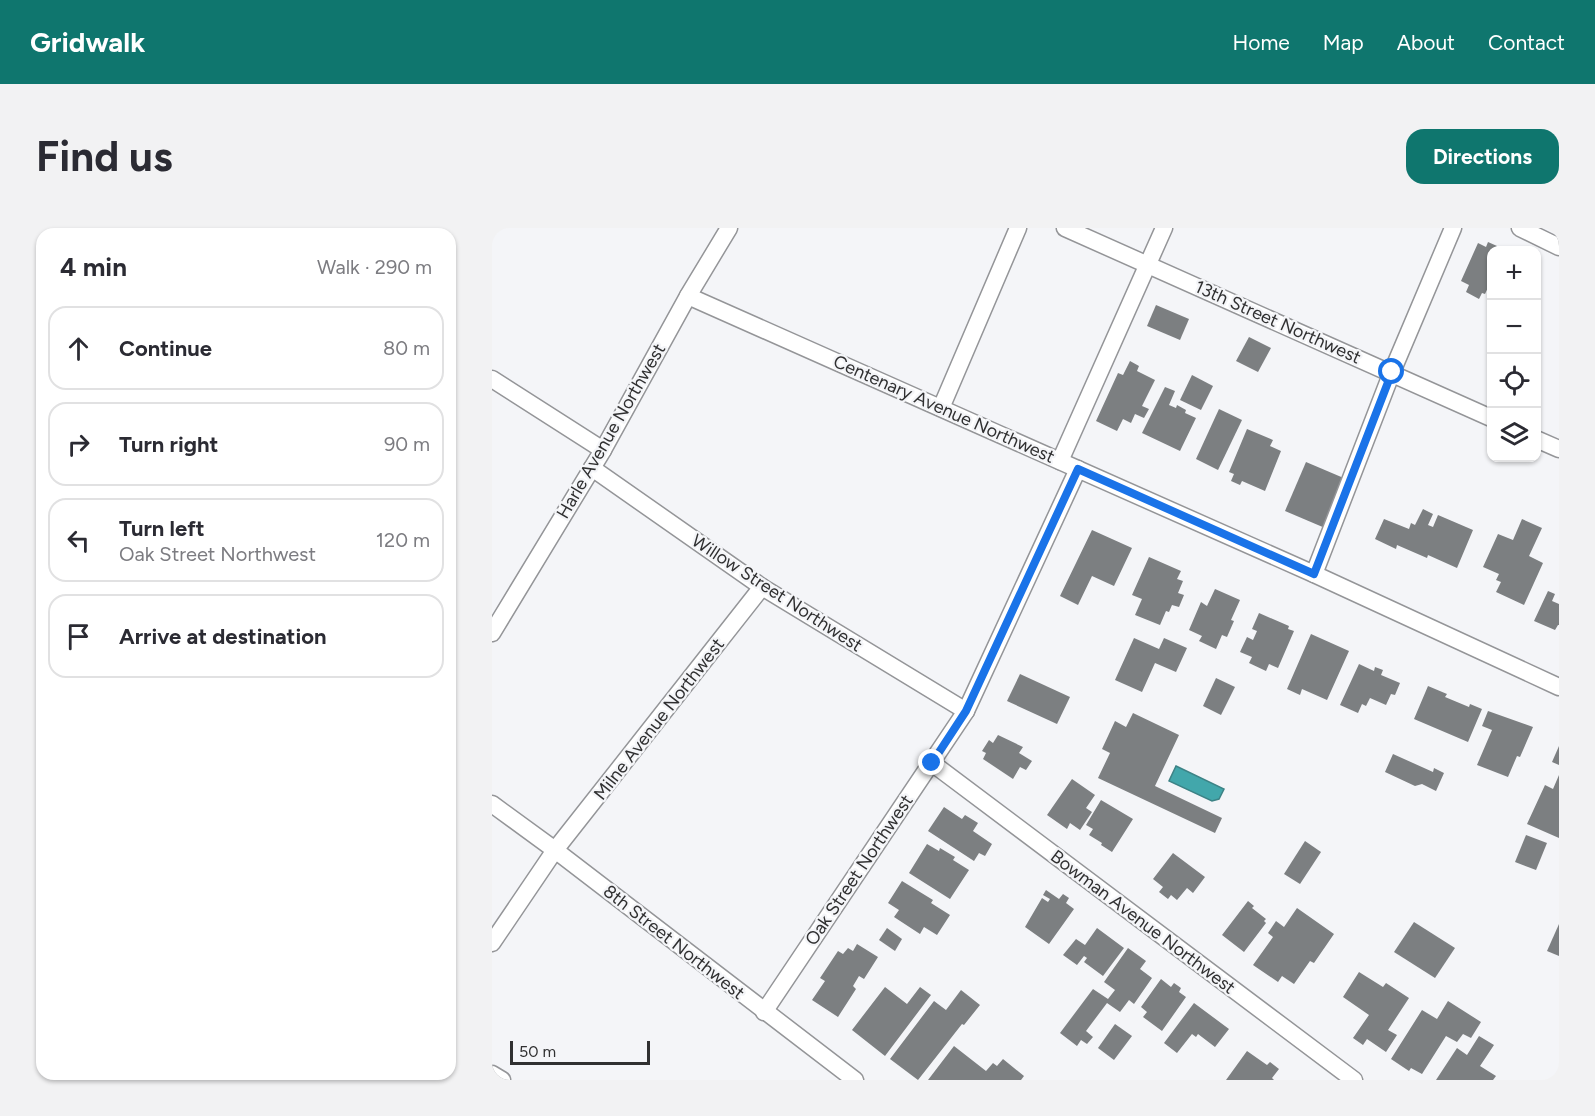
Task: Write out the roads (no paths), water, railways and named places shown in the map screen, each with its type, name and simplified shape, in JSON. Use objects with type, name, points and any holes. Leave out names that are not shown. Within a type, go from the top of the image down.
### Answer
[{"type":"street","name":"Harle Avenue Northwest","points":[[492,633],[603,450],[688,296],[729,228]]},
{"type":"street","points":[[941,408],[1018,228]]},
{"type":"street","name":"13th Street Northwest","points":[[1065,228],[1487,416]]},
{"type":"street","points":[[1060,461],[1164,228]]},
{"type":"street","points":[[1314,574],[1392,372],[1453,228]]},
{"type":"street","points":[[1520,228],[1559,247]]},
{"type":"street","name":"Centenary Avenue Northwest","points":[[688,296],[1314,574],[1559,687]]},
{"type":"street","points":[[492,379],[603,450]]},
{"type":"street","points":[[1541,441],[1559,449]]},
{"type":"street","name":"Willow Street Northwest","points":[[592,468],[762,587],[966,711]]},
{"type":"street","name":"Oak Street Northwest","points":[[764,1012],[966,711],[1078,469]]},
{"type":"street","name":"Milne Avenue Northwest","points":[[492,943],[555,850],[762,587]]},
{"type":"street","name":"Bowman Avenue Northwest","points":[[932,763],[1354,1080]]},
{"type":"street","name":"8th Street Northwest","points":[[492,804],[764,1012],[844,1077]]},
{"type":"street","points":[[492,1074],[502,1080]]},
{"type":"water","points":[[1176,766],[1224,789],[1219,799],[1212,801],[1169,781]]}]
